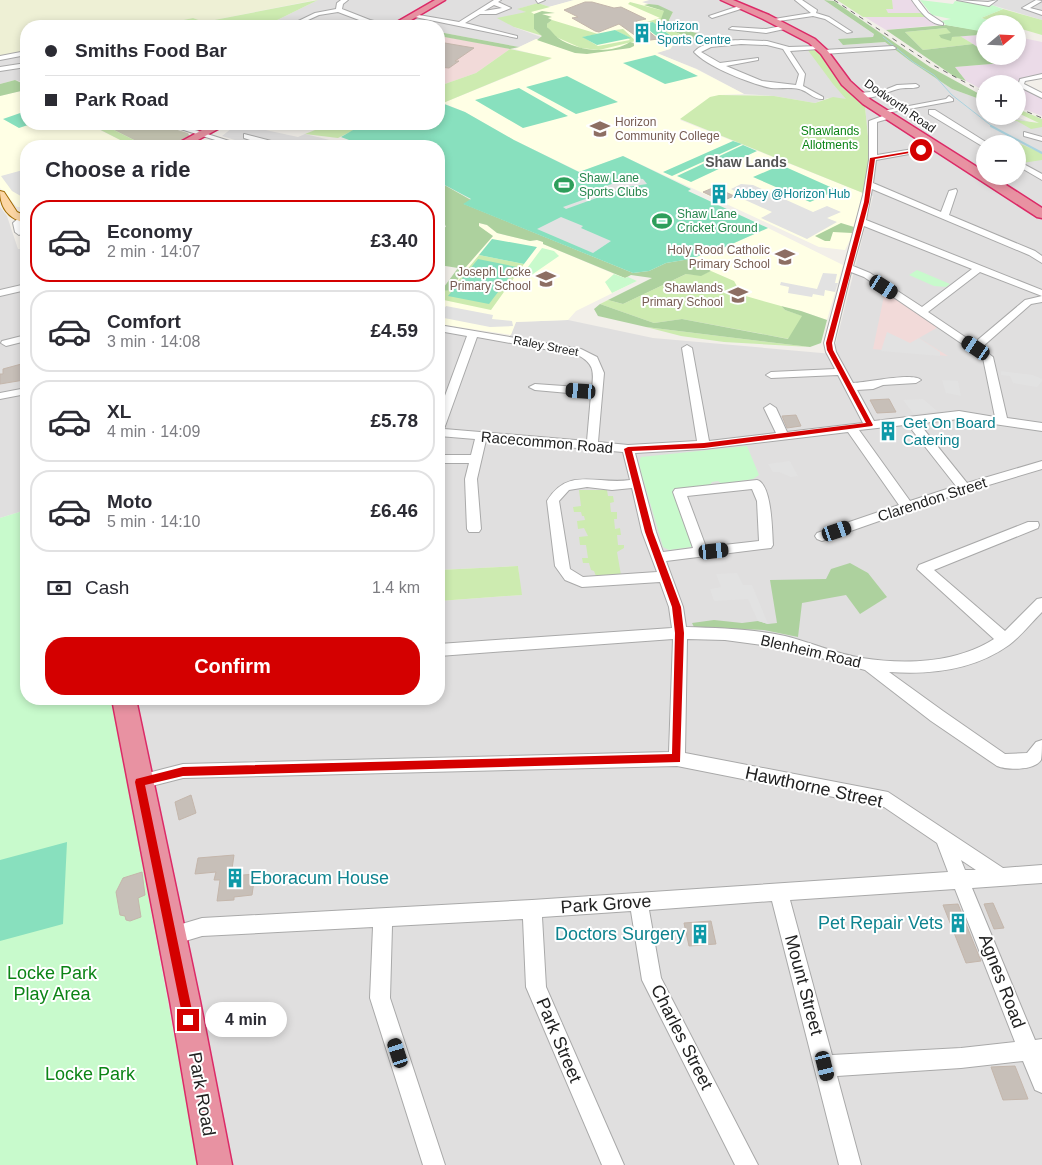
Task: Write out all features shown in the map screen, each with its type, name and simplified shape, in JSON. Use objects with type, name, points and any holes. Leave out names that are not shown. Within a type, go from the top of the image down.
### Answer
[{"type":"highway","points":[[406,20],[441,0]]},
{"type":"highway","name":"Dodworth Road","points":[[725,0],[787,27],[812,41],[846,83],[884,114],[1042,214]]},
{"type":"highway","points":[[199,140],[213,130]]},
{"type":"highway","points":[[194,140],[217,130]]},
{"type":"highway","name":"Park Road","points":[[125,705],[172,936],[215,1165]]},
{"type":"main road","points":[[0,194],[13,214],[20,217]]},
{"type":"street","points":[[339,10],[340,3],[345,0]]},
{"type":"street","points":[[798,0],[813,8],[815,11],[813,14]]},
{"type":"street","points":[[915,0],[940,24]]},
{"type":"street","points":[[960,0],[989,4],[994,0]]},
{"type":"street","points":[[1040,0],[1026,8],[1042,13]]},
{"type":"street","points":[[460,24],[496,1],[508,8],[496,12],[478,13]]},
{"type":"street","points":[[712,16],[742,7]]},
{"type":"street","points":[[304,20],[317,14],[339,10],[365,20]]},
{"type":"street","points":[[774,21],[813,14],[827,18],[849,32]]},
{"type":"street","points":[[413,16],[436,20]]},
{"type":"street","points":[[933,19],[947,19]]},
{"type":"street","points":[[445,21],[515,37]]},
{"type":"street","points":[[732,29],[766,31],[787,27]]},
{"type":"street","points":[[817,97],[800,87],[766,86],[703,57],[697,52],[709,45],[752,42],[770,43],[787,48],[821,50],[892,48]]},
{"type":"street","points":[[787,48],[802,74],[799,82],[800,87]]},
{"type":"street","points":[[0,58],[20,54]]},
{"type":"street","points":[[720,65],[754,60]]},
{"type":"street","points":[[0,69],[20,66]]},
{"type":"street","points":[[1042,76],[1022,80],[1020,85],[1042,96]]},
{"type":"street","points":[[909,79],[924,93]]},
{"type":"street","points":[[859,95],[883,93],[898,87],[916,86]]},
{"type":"street","points":[[870,425],[830,350],[829,343],[848,267],[862,222],[870,185],[873,158],[872,121],[884,114],[951,100],[949,98]]},
{"type":"street","points":[[932,112],[976,139]]},
{"type":"street","points":[[189,130],[222,140]]},
{"type":"street","points":[[1026,134],[1042,139]]},
{"type":"street","points":[[247,136],[260,140]]},
{"type":"street","points":[[873,158],[937,147]]},
{"type":"street","points":[[1026,168],[1042,178]]},
{"type":"street","points":[[870,185],[1032,252],[1042,260]]},
{"type":"street","points":[[944,217],[953,191]]},
{"type":"street","points":[[19,232],[17,223],[20,222]]},
{"type":"street","points":[[862,222],[1042,293]]},
{"type":"street","points":[[1032,252],[1042,250]]},
{"type":"street","points":[[848,267],[867,275],[988,357],[1002,421]]},
{"type":"street","points":[[922,312],[979,268]]},
{"type":"street","points":[[0,293],[20,288]]},
{"type":"street","points":[[976,348],[1028,302],[1042,299]]},
{"type":"street","name":"Raley Street","points":[[445,329],[581,352],[593,359],[599,373],[592,446]]},
{"type":"street","points":[[445,410],[473,333]]},
{"type":"street","points":[[6,343],[20,340]]},
{"type":"street","points":[[687,348],[704,445]]},
{"type":"street","points":[[771,375],[841,372]]},
{"type":"street","points":[[849,387],[874,386],[881,382],[916,380]]},
{"type":"street","points":[[535,387],[596,392]]},
{"type":"street","points":[[0,396],[20,393]]},
{"type":"street","points":[[770,408],[783,436]]},
{"type":"street","name":"Racecommon Road","points":[[445,433],[628,449],[704,445],[959,415],[1042,427]]},
{"type":"street","points":[[851,427],[907,506]]},
{"type":"street","points":[[918,430],[964,488]]},
{"type":"street","points":[[474,529],[471,479],[481,437]]},
{"type":"street","points":[[628,449],[635,483],[676,607],[680,633],[676,759]]},
{"type":"street","points":[[445,459],[476,459]]},
{"type":"street","name":"Clarendon Street","points":[[822,536],[907,506],[1042,465]]},
{"type":"street","points":[[635,483],[613,486],[585,482],[564,488],[556,494],[553,501],[562,566],[565,573],[582,582],[666,577]]},
{"type":"street","points":[[658,557],[766,545],[763,501],[756,484],[679,492],[701,552]]},
{"type":"street","points":[[1005,640],[924,569],[1033,525]]},
{"type":"street","name":"Blenheim Road","points":[[445,650],[680,633],[725,634],[758,638],[808,648],[835,657],[869,664],[908,667],[942,665],[962,661],[986,652],[1005,640],[1042,603]]},
{"type":"street","points":[[869,664],[937,716],[1003,760],[1031,760],[1042,747]]},
{"type":"street","name":"Hawthorne Street","points":[[140,782],[183,771],[676,759],[888,800],[1000,876]]},
{"type":"street","points":[[943,837],[962,879]]},
{"type":"street","name":"Park Grove","points":[[172,936],[202,927],[532,909],[1042,874]]},
{"type":"street","name":"Agnes Road","points":[[962,879],[1036,1050],[1042,1084]]},
{"type":"street","name":"Mount Street","points":[[778,892],[850,1165]]},
{"type":"street","name":"Charles Street","points":[[638,901],[652,980],[747,1165]]},
{"type":"street","name":"Park Street","points":[[532,909],[536,987],[612,1165]]},
{"type":"street","points":[[383,918],[380,998],[434,1165]]},
{"type":"street","points":[[825,1066],[961,1058],[1036,1050]]},
{"type":"shaded area","points":[[0,0],[315,0],[214,20],[193,18],[184,20],[20,20],[20,53],[0,56]]},
{"type":"shaded area","points":[[318,0],[574,0],[550,7],[538,3],[518,9],[527,12],[514,27],[546,39],[536,39],[519,47],[445,33],[445,20],[277,20]]},
{"type":"shaded area","name":"Horizon Community College","points":[[574,0],[649,0],[642,2],[673,12],[669,20],[671,24],[704,36],[674,44],[670,49],[657,53],[696,69],[744,94],[719,95],[680,120],[863,193],[850,240],[845,250],[819,247],[623,156],[580,172],[514,140],[465,112],[445,104],[445,102],[551,59],[515,49],[536,39],[545,39],[530,12]]},
{"type":"shaded area","points":[[649,0],[824,0],[874,34],[873,37],[843,45],[885,42],[952,89],[976,98],[976,125],[1026,125],[1026,121],[1042,127],[1042,1165],[198,1165],[113,705],[445,705],[445,601],[521,595],[518,566],[445,570],[445,332],[507,342],[516,322],[568,320],[653,338],[833,354],[873,196],[863,193],[867,177],[869,146],[865,107],[828,98],[815,103],[774,96],[744,94],[697,69],[656,53],[670,49],[674,44],[703,36],[671,24],[641,2]]},
{"type":"shaded area","points":[[837,0],[911,0],[921,13],[938,25],[886,30]]},
{"type":"shaded area","points":[[962,0],[1042,0],[1042,20],[1026,15],[985,3]]},
{"type":"shaded area","points":[[976,35],[976,46],[960,36]]},
{"type":"shaded area","points":[[445,37],[510,49],[476,73],[445,84]]},
{"type":"shaded area","points":[[1026,39],[1042,42],[1042,75],[1026,77],[1026,75],[976,75],[976,86],[966,81],[955,67],[1026,65]]},
{"type":"shaded area","points":[[20,56],[20,81],[15,80],[0,84],[0,59]]},
{"type":"shaded area","points":[[1026,87],[1042,95],[1042,116],[1026,110]]},
{"type":"shaded area","points":[[20,91],[20,130],[100,130],[120,140],[20,140],[20,207],[17,207],[0,188],[0,96]]},
{"type":"shaded area","points":[[114,130],[178,130],[188,133],[190,137],[184,140],[134,140]]},
{"type":"shaded area","points":[[230,130],[265,130],[298,137],[305,134],[330,140],[235,140],[222,136]]},
{"type":"shaded area","points":[[20,171],[20,196],[12,191],[1,176]]},
{"type":"shaded area","points":[[625,179],[643,179],[647,184],[627,187],[566,209],[563,207],[591,197],[585,194]]},
{"type":"shaded area","points":[[741,184],[753,185],[813,212],[827,206],[841,212],[827,218],[837,222],[807,239],[761,218],[772,212],[743,199],[746,197],[731,189]]},
{"type":"shaded area","points":[[0,207],[7,216],[18,249],[20,249],[20,512],[0,518]]},
{"type":"shaded area","points":[[561,217],[611,241],[593,253],[537,229]]},
{"type":"shaded area","name":"Joseph Locke Primary School","points":[[479,223],[487,225],[497,233],[530,241],[537,240],[543,242],[543,244],[614,274],[637,281],[576,311],[568,320],[516,322],[511,335],[445,325],[445,290],[451,289],[465,268],[493,236],[478,226]]},
{"type":"shaded area","name":"Shawlands Primary School","points":[[768,228],[843,265],[827,320],[782,307],[600,304],[608,300],[623,304],[686,274],[701,275],[711,271],[690,259],[723,248]]},
{"type":"shaded area","points":[[823,273],[837,274],[835,283],[838,283],[835,292],[825,290],[824,296],[813,294],[812,297],[788,293],[789,287],[780,285],[781,282],[817,289]]},
{"type":"shaded area","points":[[885,291],[940,326],[919,338],[948,356],[873,349]]},
{"type":"shaded area","points":[[446,306],[493,315],[492,319],[512,321],[513,326],[490,327],[445,318]]},
{"type":"shaded area","points":[[887,332],[910,343],[919,338],[940,352],[940,356],[881,351]]},
{"type":"shaded area","points":[[1001,371],[1033,375],[1042,379],[1042,381],[1037,387],[1013,383],[1010,376],[1001,375]]},
{"type":"shaded area","points":[[942,380],[958,381],[961,396],[946,393]]},
{"type":"shaded area","points":[[923,399],[937,411],[914,414],[903,400]]},
{"type":"shaded area","points":[[790,461],[798,476],[791,477],[779,472],[773,472],[768,464]]},
{"type":"shaded area","points":[[737,573],[743,585],[752,585],[768,624],[758,621],[748,599],[714,601],[710,589],[721,587],[716,574]]},
{"type":"green space","points":[[318,0],[277,20],[214,20]]},
{"type":"green space","points":[[824,0],[834,1],[930,67],[976,92],[976,98],[952,89],[885,42],[843,45],[838,39],[873,37],[874,34]]},
{"type":"green space","points":[[837,0],[892,0],[893,9],[886,9],[888,13],[921,13],[927,17],[863,17]]},
{"type":"green space","points":[[920,0],[953,4],[955,1],[989,4],[1003,9],[988,15],[976,15],[976,30],[946,25],[941,21],[951,19],[932,15]]},
{"type":"green space","points":[[630,2],[664,11],[665,24],[680,35],[680,38],[674,38],[653,22],[643,23],[660,18],[628,4]]},
{"type":"green space","points":[[538,3],[550,7],[531,12],[534,14],[534,29],[543,36],[514,27],[497,18],[526,12],[517,9]]},
{"type":"green space","points":[[644,5],[658,5],[673,12],[669,20],[671,24],[704,36],[687,41],[684,35],[671,29],[661,19],[664,11]]},
{"type":"green space","points":[[1003,9],[1024,15],[988,15]]},
{"type":"green space","points":[[542,11],[555,13],[542,14],[552,17],[548,18],[552,20],[547,24],[547,27],[558,38],[574,46],[603,50],[613,49],[630,42],[634,43],[634,46],[587,54],[575,53],[537,40],[542,36],[534,29],[534,14]]},
{"type":"green space","points":[[1026,15],[1042,20],[1042,35],[1026,30]]},
{"type":"green space","points":[[552,20],[598,34],[583,37],[598,46],[630,40],[628,38],[630,38],[615,30],[623,29],[636,41],[599,50],[581,48],[556,37],[547,27],[547,24]]},
{"type":"green space","points":[[653,22],[675,39],[663,41],[641,24]]},
{"type":"green space","points":[[946,25],[976,30],[976,35],[952,37],[951,41],[941,38],[939,35],[951,33],[946,28],[905,32],[923,50],[973,44],[976,46],[976,65],[979,65],[955,67],[966,81],[955,77],[886,30]]},
{"type":"green space","points":[[946,28],[952,33],[952,37],[960,36],[973,44],[923,50],[905,32]]},
{"type":"green space","points":[[615,30],[631,38],[597,45],[582,37]]},
{"type":"green space","points":[[445,33],[519,47],[510,49],[445,37]]},
{"type":"green space","points":[[510,49],[552,58],[445,102],[445,84],[476,73]]},
{"type":"green space","name":"Shawlands Allotments","points":[[807,49],[817,50],[840,82],[865,107],[869,146],[867,177],[863,193],[680,119],[710,97],[719,95],[774,96],[815,103],[833,97],[846,99]]},
{"type":"green space","points":[[655,55],[698,76],[665,84],[623,63]]},
{"type":"green space","points":[[567,76],[618,102],[576,114],[526,87]]},
{"type":"green space","points":[[15,80],[20,82],[20,91],[0,96],[0,84]]},
{"type":"green space","points":[[519,88],[568,116],[523,128],[475,100]]},
{"type":"green space","name":"Shaw Lane Sports Clubs","points":[[445,104],[465,112],[514,140],[579,172],[623,156],[691,189],[688,191],[768,228],[723,248],[690,259],[666,263],[649,271],[633,273],[463,204],[471,199],[445,185],[445,140],[349,140],[341,137],[353,130],[445,130]]},
{"type":"green space","points":[[1026,112],[1042,119],[1042,127],[1031,129],[1024,125],[1026,125],[1026,121],[1039,123],[1026,117]]},
{"type":"green space","points":[[20,113],[20,128],[19,128],[3,119]]},
{"type":"green space","points":[[101,130],[114,130],[134,140],[120,140]]},
{"type":"green space","points":[[315,130],[354,130],[338,138],[305,134]]},
{"type":"green space","points":[[733,141],[742,144],[672,176],[663,172]]},
{"type":"green space","points":[[743,145],[757,151],[691,182],[677,176]]},
{"type":"green space","points":[[1026,146],[1042,153],[1042,160],[1026,162]]},
{"type":"green space","points":[[781,165],[837,190],[810,202],[753,177]]},
{"type":"green space","points":[[445,185],[471,200],[464,204],[633,273],[649,271],[666,263],[690,259],[711,271],[701,276],[686,274],[623,304],[608,300],[652,278],[631,275],[625,278],[543,244],[543,242],[537,240],[530,241],[497,233],[487,225],[479,223],[479,226],[493,236],[465,268],[451,290],[445,291],[445,286],[458,268],[445,266]]},
{"type":"green space","points":[[841,223],[854,227],[852,233],[833,232],[830,241],[825,241],[815,236]]},
{"type":"green space","points":[[492,239],[537,247],[524,264],[479,255]]},
{"type":"green space","points":[[542,248],[554,251],[559,256],[530,276],[522,275]]},
{"type":"green space","points":[[479,255],[524,264],[491,310],[445,300],[445,290],[451,289]]},
{"type":"green space","points":[[478,259],[517,267],[489,304],[448,296]]},
{"type":"green space","points":[[917,270],[950,284],[946,287],[934,286],[909,275]]},
{"type":"green space","name":"Shawlands Primary School","points":[[711,271],[734,281],[742,295],[781,306],[785,310],[803,316],[789,339],[682,319],[654,323],[600,304],[608,300],[623,304],[686,274],[701,275]]},
{"type":"green space","points":[[614,274],[637,281],[612,293],[605,282]]},
{"type":"green space","points":[[600,304],[654,323],[682,319],[788,339],[802,316],[785,310],[781,306],[827,320],[821,343],[810,347],[646,327],[598,316],[594,309]]},
{"type":"green space","points":[[646,327],[810,347],[724,342],[681,336]]},
{"type":"green space","points":[[747,446],[759,475],[753,479],[722,484],[718,481],[712,482],[710,485],[673,489],[693,544],[691,547],[669,550],[663,547],[641,472],[639,462],[641,457]]},
{"type":"green space","points":[[579,490],[607,490],[608,496],[613,496],[614,502],[610,503],[611,512],[617,512],[617,519],[614,519],[615,529],[620,528],[621,535],[617,535],[618,545],[624,545],[624,548],[617,552],[621,575],[596,576],[594,571],[591,570],[589,563],[583,563],[582,558],[588,558],[586,545],[580,545],[579,537],[588,536],[584,528],[578,529],[577,521],[585,520],[581,512],[574,512],[573,507],[581,506]]},
{"type":"green space","name":"Locke Park","points":[[20,512],[20,705],[113,705],[198,1165],[0,1165],[0,518]]},
{"type":"green space","points":[[850,563],[868,573],[887,597],[860,614],[846,595],[802,603],[798,637],[764,630],[694,627],[692,623],[714,620],[742,623],[758,621],[768,624],[777,623],[770,580],[826,579],[831,569]]},
{"type":"green space","points":[[518,566],[522,595],[445,601],[445,570]]},
{"type":"green space","points":[[67,842],[63,924],[0,941],[0,860]]},
{"type":"building","points":[[585,2],[614,8],[621,7],[646,19],[636,21],[658,39],[643,41],[619,24],[599,32],[595,31],[572,18],[578,17],[564,10]]},
{"type":"building","points":[[445,43],[474,48],[455,61],[459,61],[449,68],[445,68]]},
{"type":"building","name":"Abbey @Horizon Hub","points":[[715,187],[734,196],[722,201],[703,192]]},
{"type":"building","points":[[20,364],[20,381],[0,384],[0,374],[3,374],[3,369]]},
{"type":"building","points":[[889,399],[896,412],[877,413],[870,400]]},
{"type":"building","points":[[796,415],[801,426],[787,428],[782,416]]},
{"type":"building","points":[[191,795],[196,813],[179,820],[175,802]]},
{"type":"building","name":"Eboracum House","points":[[234,855],[231,876],[255,874],[252,895],[234,897],[234,900],[217,901],[220,880],[214,880],[216,872],[195,874],[198,858]]},
{"type":"building","points":[[142,872],[145,895],[138,898],[141,917],[130,921],[126,920],[125,916],[120,915],[116,892],[123,878]]},
{"type":"building","points":[[993,903],[1004,928],[994,929],[984,904]]},
{"type":"building","name":"Pet Repair Vets","points":[[958,904],[981,961],[966,963],[943,905]]},
{"type":"building","name":"Doctors Surgery","points":[[711,921],[716,944],[689,946],[684,923]]},
{"type":"building","points":[[1015,1066],[1028,1099],[1003,1100],[991,1067]]},
{"type":"waterway","points":[[883,37],[913,62],[934,75],[952,95],[993,127]]},
{"type":"waterway","points":[[991,126],[1042,153]]},
{"type":"railway","points":[[834,0],[933,65],[976,88]]},
{"type":"railway","points":[[1026,111],[1042,118]]},
{"type":"place","name":"Horizon Sports Centre","points":[[642,33]]},
{"type":"place","name":"Horizon Community College","points":[[600,129]]},
{"type":"place","name":"Shaw Lane Sports Clubs","points":[[564,185]]},
{"type":"place","name":"Abbey @Horizon Hub","points":[[719,194]]},
{"type":"place","name":"Shaw Lane Cricket Ground","points":[[662,221]]},
{"type":"place","name":"Holy Rood Catholic Primary School","points":[[785,257]]},
{"type":"place","name":"Joseph Locke Primary School","points":[[546,279]]},
{"type":"place","name":"Shawlands Primary School","points":[[738,295]]},
{"type":"place","name":"Get On Board Catering","points":[[888,431]]},
{"type":"place","name":"Eboracum House","points":[[235,878]]},
{"type":"place","name":"Pet Repair Vets","points":[[958,923]]},
{"type":"place","name":"Doctors Surgery","points":[[700,934]]},
{"type":"district","name":"Shaw Lands","points":[[746,162]]},
{"type":"route","points":[[188,1020],[140,782],[183,771],[676,759],[680,633],[676,607],[649,532],[630,464],[628,449],[676,448],[870,425],[830,350],[829,343],[867,202],[873,158],[921,150]]},
{"type":"park label","name":"Locke Park Play Area","points":[[52,983]]}]
